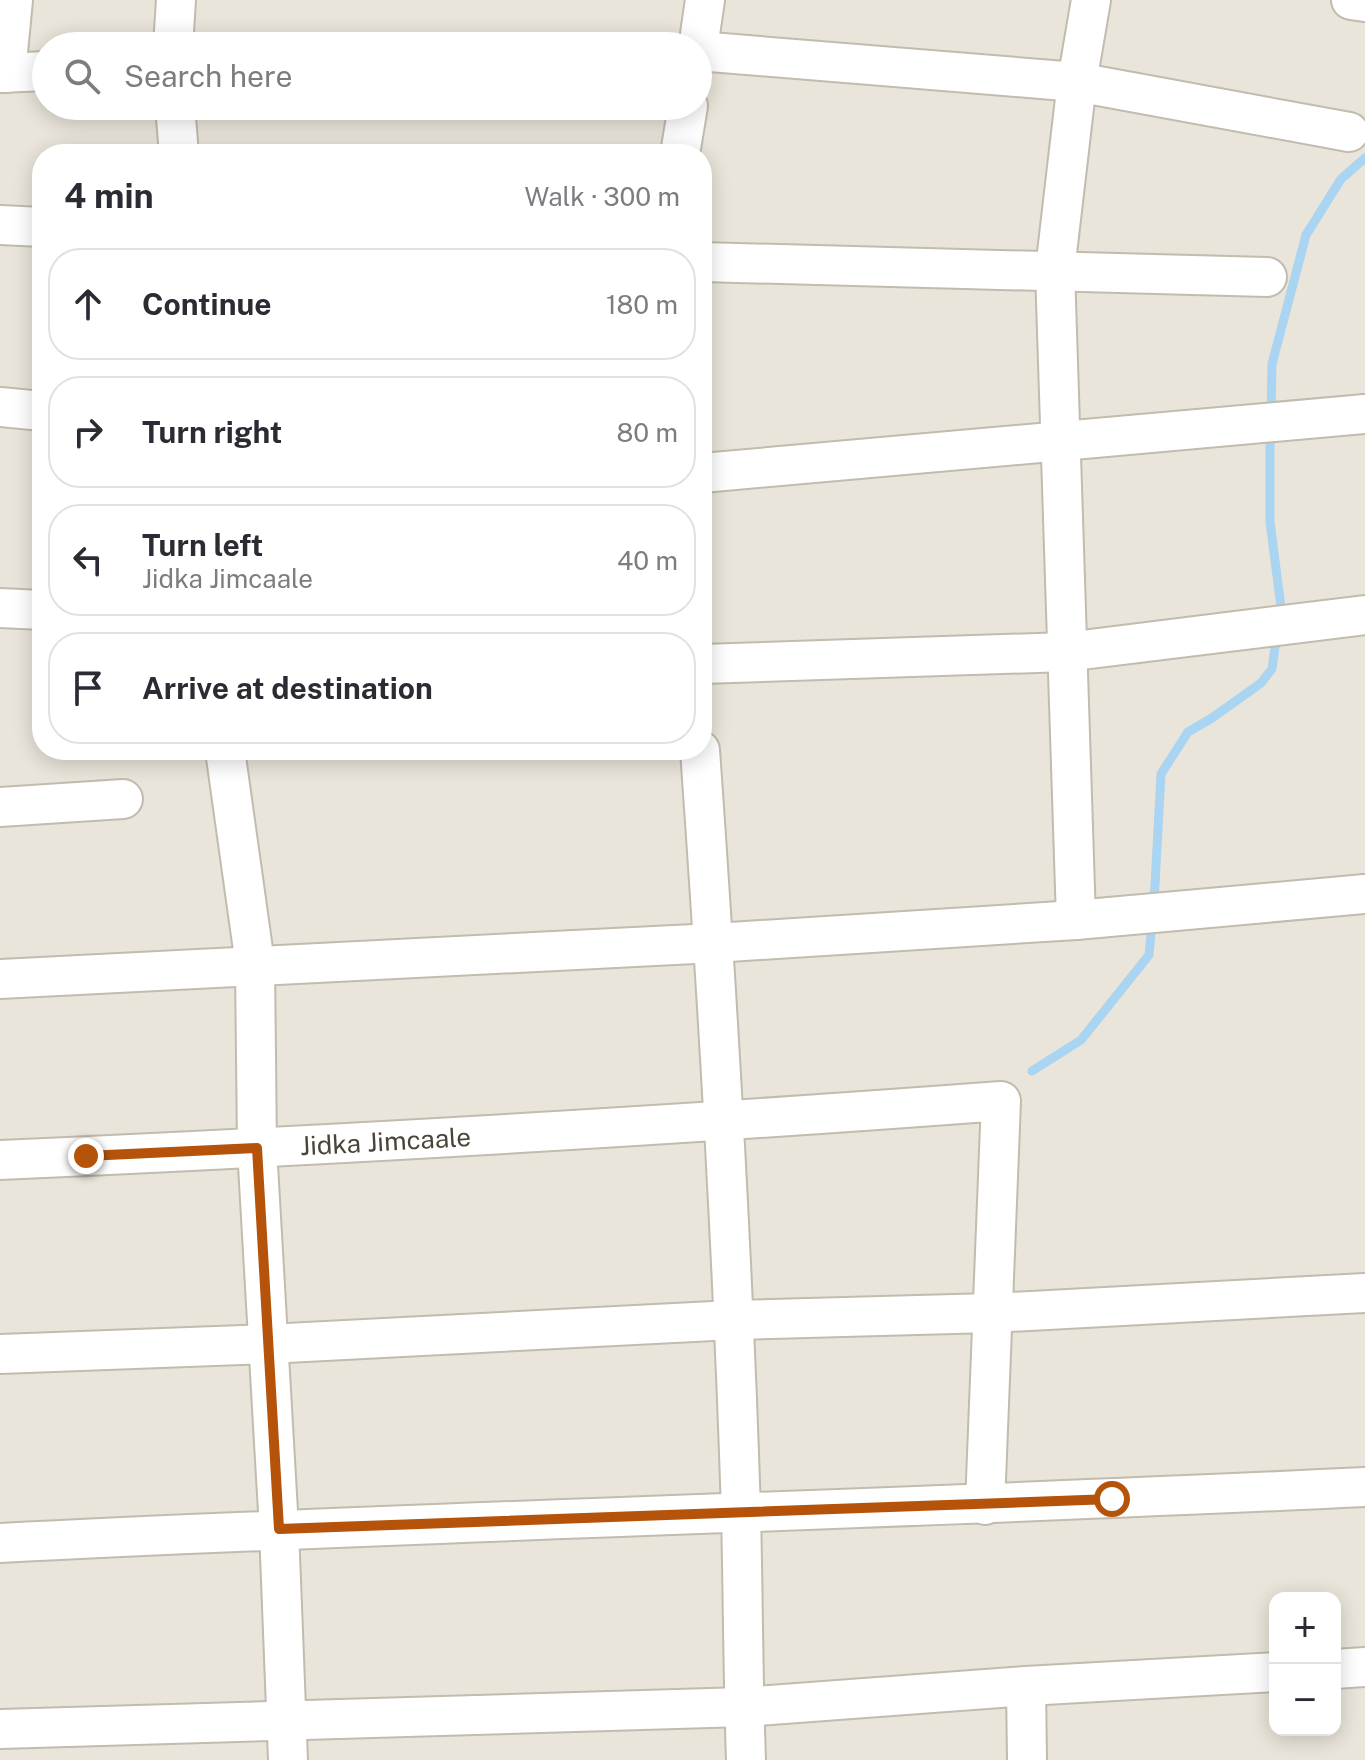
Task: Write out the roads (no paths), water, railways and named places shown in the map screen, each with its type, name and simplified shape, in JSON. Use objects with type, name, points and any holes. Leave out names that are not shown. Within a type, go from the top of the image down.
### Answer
[{"type":"street","points":[[13,0],[3,73],[32,72]]},
{"type":"street","points":[[174,32],[176,0]]},
{"type":"street","points":[[701,32],[705,0]]},
{"type":"street","points":[[1076,920],[1055,270],[1077,82],[1091,0]]},
{"type":"street","points":[[1351,0],[1365,2]]},
{"type":"street","points":[[712,51],[1077,82],[1349,132]]},
{"type":"street","points":[[176,120],[178,144]]},
{"type":"street","points":[[682,144],[686,120]]},
{"type":"street","points":[[0,225],[32,227]]},
{"type":"street","points":[[712,262],[1267,277]]},
{"type":"street","points":[[0,407],[32,410]]},
{"type":"street","points":[[712,472],[1365,414]]},
{"type":"street","points":[[0,608],[32,610]]},
{"type":"street","points":[[712,664],[1066,652],[1365,615]]},
{"type":"street","points":[[226,760],[255,964],[257,1148],[279,1529],[288,1760]]},
{"type":"street","points":[[701,760],[724,1121],[741,1512],[746,1760]]},
{"type":"street","points":[[0,807],[123,799]]},
{"type":"street","points":[[0,979],[714,943],[1076,920],[1365,894]]},
{"type":"street","name":"Jidka Jimcaale","points":[[0,1160],[724,1121],[1001,1101],[991,1313]]},
{"type":"street","points":[[0,1354],[733,1320],[991,1313],[1365,1293]]},
{"type":"street","points":[[985,1505],[991,1313]]},
{"type":"street","points":[[0,1543],[279,1529],[985,1505],[1365,1487]]},
{"type":"street","points":[[1341,1669],[1365,1667]]},
{"type":"street","points":[[0,1729],[744,1707],[1269,1672]]},
{"type":"street","points":[[1026,1686],[1027,1760]]},
{"type":"waterway","points":[[1271,416],[1272,364],[1306,235],[1341,179],[1365,158]]},
{"type":"waterway","points":[[1270,430],[1270,522],[1281,607],[1279,619]]},
{"type":"waterway","points":[[1154,903],[1161,774],[1188,732],[1261,683],[1272,669],[1277,633]]},
{"type":"waterway","points":[[1032,1071],[1081,1040],[1149,955],[1152,922]]}]
